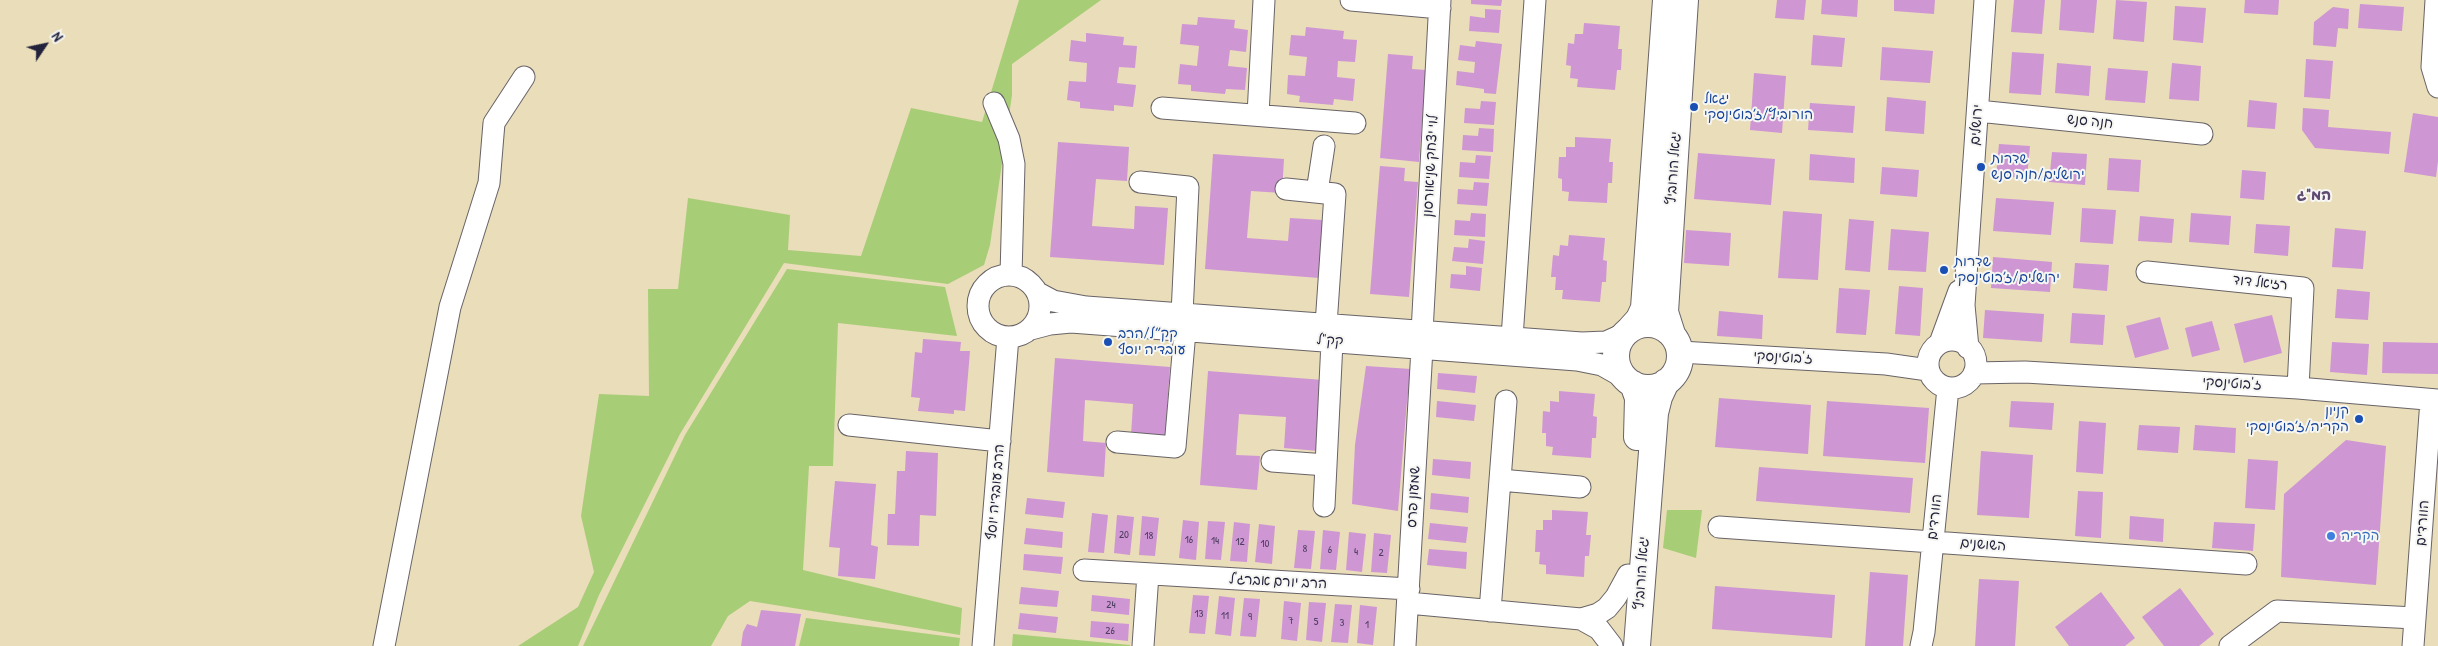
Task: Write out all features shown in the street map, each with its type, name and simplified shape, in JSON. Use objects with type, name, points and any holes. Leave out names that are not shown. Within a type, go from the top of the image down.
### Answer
[{"type":"main road","name":"יגאל הורוביץ","points":[[1628,331],[1640,319],[1644,308],[1666,0]]},
{"type":"main road","name":"יגאל הורוביץ","points":[[1676,343],[1664,312],[1685,0]]},
{"type":"main road","points":[[1645,324],[1654,324],[1676,343],[1676,371],[1666,382],[1652,388],[1629,381],[1619,369],[1616,354],[1618,345],[1628,331],[1645,324]]},
{"type":"main road","name":"יגאל הורוביץ","points":[[1623,646],[1639,410],[1638,398],[1629,381]]},
{"type":"main road","name":"יגאל הורוביץ","points":[[1637,646],[1655,413],[1659,397],[1666,382]]},
{"type":"street","points":[[1258,115],[1264,0]]},
{"type":"street","points":[[1351,0],[1440,4]]},
{"type":"street","points":[[1512,338],[1535,0]]},
{"type":"street","name":"ירושלים","points":[[1972,359],[1964,318],[1985,0]]},
{"type":"street","points":[[2436,0],[2432,67],[2438,87]]},
{"type":"street","name":"לוי יצחק שניאורסון","points":[[1422,340],[1440,4]]},
{"type":"street","points":[[384,646],[450,307],[489,183],[494,123],[524,77]]},
{"type":"street","points":[[994,103],[1009,139],[1014,164],[1010,275]]},
{"type":"street","points":[[1162,108],[1355,123]]},
{"type":"street","name":"חנה סנש","points":[[1978,110],[2202,134]]},
{"type":"street","points":[[1317,192],[1324,146]]},
{"type":"street","points":[[1117,442],[1175,447],[1183,322],[1188,187],[1140,182]]},
{"type":"street","points":[[1286,189],[1335,194],[1324,506]]},
{"type":"street","name":"ירושלים","points":[[1933,356],[1960,287],[1968,249]]},
{"type":"street","name":"רזיאל דוד","points":[[2147,272],[2303,288],[2298,388]]},
{"type":"street","points":[[1010,275],[1025,279],[1038,293],[1040,312],[1031,329],[1018,336],[999,336],[988,329],[980,317],[978,305],[981,293],[986,285],[997,277],[1010,275]]},
{"type":"street","name":"קק\"ל","points":[[1038,293],[1048,300],[1066,305],[1183,322],[1422,340],[1584,360],[1602,365],[1629,381]]},
{"type":"street","name":"קק\"ל","points":[[1031,329],[1050,324],[1071,322],[1183,322]]},
{"type":"street","name":"קק\"ל","points":[[1422,340],[1512,338],[1596,344],[1614,340],[1628,331]]},
{"type":"street","name":"הרב עובדיה יוסף","points":[[984,646],[1008,337]]},
{"type":"street","name":"שמעון פרס","points":[[1405,646],[1422,340]]},
{"type":"street","points":[[1955,340],[1972,359],[1971,378],[1961,386],[1948,388],[1936,382],[1933,356],[1955,340]]},
{"type":"street","name":"ז'בוטינסקי","points":[[1676,343],[1886,364],[1933,356]]},
{"type":"street","name":"ז'בוטינסקי","points":[[1972,359],[2025,372],[2298,388],[2434,400]]},
{"type":"street","name":"הוורדים","points":[[1921,646],[1948,388]]},
{"type":"street","name":"הוורדים","points":[[2413,646],[2415,618],[2431,512],[2434,400]]},
{"type":"street","points":[[1490,610],[1506,401]]},
{"type":"street","points":[[849,425],[1000,441]]},
{"type":"street","points":[[1272,461],[1326,466]]},
{"type":"street","points":[[1500,480],[1580,487]]},
{"type":"street","name":"השושנים","points":[[1719,527],[2246,564]]},
{"type":"street","name":"הרב יורם אברג'ל","points":[[1084,570],[1408,596],[1490,610],[1581,619]]},
{"type":"street","points":[[1143,646],[1148,574]]},
{"type":"street","points":[[1581,619],[1598,614],[1607,608],[1616,598],[1628,575]]},
{"type":"street","points":[[2230,646],[2277,611],[2415,618]]},
{"type":"street","points":[[1581,619],[1598,629],[1612,646]]},
{"type":"green space","points":[[1019,0],[1101,0],[1012,64],[1012,95],[990,245],[984,265],[948,284],[784,263],[680,434],[599,595],[578,646],[518,646],[578,607],[594,572],[581,516],[599,394],[649,396],[648,289],[678,289],[688,198],[790,215],[788,250],[861,256],[911,108],[982,122]]},
{"type":"green space","points":[[787,269],[945,287],[957,336],[838,323],[833,466],[809,466],[803,570],[962,608],[960,635],[750,601],[728,616],[711,646],[583,646],[685,435]]},
{"type":"green space","points":[[1667,510],[1702,510],[1696,558],[1663,548]]},
{"type":"green space","points":[[806,618],[960,638],[959,646],[799,646]]},
{"type":"green space","points":[[1013,634],[1130,645],[1130,646],[1012,646]]},
{"type":"building","points":[[1471,0],[1502,0],[1501,6],[1471,4]]},
{"type":"building","points":[[1777,0],[1806,0],[1804,20],[1775,18]]},
{"type":"building","points":[[1822,0],[1858,0],[1857,17],[1821,14]]},
{"type":"building","points":[[1894,0],[1935,0],[1934,14],[1894,11]]},
{"type":"building","points":[[2014,0],[2045,0],[2042,34],[2011,32]]},
{"type":"building","points":[[2061,0],[2097,0],[2094,33],[2059,30]]},
{"type":"building","points":[[2116,0],[2147,2],[2144,42],[2113,39]]},
{"type":"building","points":[[2245,0],[2279,0],[2278,15],[2244,13]]},
{"type":"building","points":[[2360,4],[2404,7],[2402,31],[2358,28]]},
{"type":"building","points":[[2175,6],[2206,8],[2203,43],[2173,40]]},
{"type":"building","points":[[2333,7],[2349,9],[2348,29],[2338,28],[2336,47],[2313,45],[2314,22]]},
{"type":"building","points":[[1485,9],[1501,10],[1499,33],[1469,31],[1470,16],[1485,18]]},
{"type":"building","points":[[1198,17],[1235,20],[1234,28],[1248,30],[1246,52],[1230,50],[1228,66],[1247,68],[1245,90],[1226,89],[1225,94],[1191,91],[1191,85],[1178,84],[1180,64],[1197,66],[1199,46],[1180,44],[1182,24],[1197,25]]},
{"type":"building","points":[[1584,23],[1620,26],[1618,49],[1622,49],[1621,70],[1617,70],[1615,90],[1577,87],[1578,79],[1570,78],[1571,66],[1566,65],[1568,43],[1574,44],[1575,34],[1583,34]]},
{"type":"building","points":[[1306,27],[1344,31],[1343,39],[1357,40],[1355,62],[1338,61],[1337,77],[1355,79],[1353,101],[1334,99],[1333,105],[1299,102],[1300,96],[1287,94],[1288,75],[1305,76],[1307,57],[1289,55],[1291,35],[1305,36]]},
{"type":"building","points":[[1086,33],[1124,37],[1123,45],[1137,46],[1135,68],[1119,67],[1117,83],[1136,85],[1133,107],[1114,105],[1114,111],[1080,108],[1080,102],[1067,100],[1069,81],[1086,82],[1087,63],[1069,61],[1071,40],[1086,42]]},
{"type":"building","points":[[1813,35],[1845,38],[1842,67],[1811,65]]},
{"type":"building","points":[[1476,41],[1502,44],[1496,94],[1484,93],[1484,89],[1456,85],[1457,71],[1474,73],[1475,62],[1458,60],[1460,45],[1475,47]]},
{"type":"building","points":[[1882,47],[1933,51],[1930,83],[1880,80]]},
{"type":"building","points":[[2012,52],[2044,54],[2041,95],[2009,93]]},
{"type":"building","points":[[1388,54],[1413,56],[1412,69],[1426,70],[1419,162],[1380,158]]},
{"type":"building","points":[[2306,59],[2333,61],[2330,99],[2304,97]]},
{"type":"building","points":[[2057,63],[2091,66],[2089,96],[2055,93]]},
{"type":"building","points":[[2172,63],[2201,66],[2199,101],[2169,99]]},
{"type":"building","points":[[2108,68],[2148,71],[2145,103],[2105,100]]},
{"type":"building","points":[[1754,73],[1786,76],[1782,133],[1750,130]]},
{"type":"building","points":[[1887,97],[1926,101],[1924,134],[1885,131]]},
{"type":"building","points":[[2249,100],[2277,103],[2275,129],[2247,127]]},
{"type":"building","points":[[1481,101],[1496,102],[1494,125],[1464,123],[1465,108],[1480,109]]},
{"type":"building","points":[[1810,103],[1855,106],[1853,133],[1808,130]]},
{"type":"building","points":[[2303,108],[2329,110],[2328,127],[2391,132],[2389,154],[2315,148],[2302,130]]},
{"type":"building","points":[[2413,113],[2438,117],[2436,177],[2404,172]]},
{"type":"building","points":[[1479,128],[1494,129],[1493,152],[1462,150],[1463,135],[1478,136]]},
{"type":"building","points":[[1575,137],[1611,139],[1609,162],[1613,162],[1612,183],[1608,183],[1607,203],[1568,201],[1569,192],[1562,191],[1562,179],[1558,178],[1559,157],[1566,157],[1566,147],[1575,147]]},
{"type":"building","points":[[1058,142],[1129,147],[1127,181],[1096,179],[1092,226],[1134,229],[1135,206],[1168,208],[1164,265],[1050,257]]},
{"type":"building","points":[[1999,144],[2030,146],[2027,178],[1996,176]]},
{"type":"building","points":[[2052,152],[2087,154],[2085,185],[2049,182]]},
{"type":"building","points":[[1698,153],[1775,159],[1771,205],[1694,199]]},
{"type":"building","points":[[1213,154],[1284,159],[1282,193],[1251,191],[1247,238],[1288,241],[1290,218],[1323,220],[1319,278],[1205,269]]},
{"type":"building","points":[[1810,154],[1855,158],[1854,183],[1809,180]]},
{"type":"building","points":[[1476,155],[1491,156],[1489,179],[1459,177],[1460,162],[1475,163]]},
{"type":"building","points":[[2109,158],[2141,160],[2139,192],[2107,190]]},
{"type":"building","points":[[1380,166],[1405,168],[1404,181],[1418,182],[1409,297],[1370,294]]},
{"type":"building","points":[[1882,167],[1919,170],[1917,197],[1880,194]]},
{"type":"building","points":[[2242,170],[2266,172],[2264,200],[2240,198]]},
{"type":"building","points":[[1474,182],[1489,183],[1487,206],[1457,204],[1458,189],[1473,190]]},
{"type":"building","points":[[1996,198],[2054,202],[2051,235],[1993,231]]},
{"type":"building","points":[[2082,208],[2116,210],[2113,244],[2080,242]]},
{"type":"building","points":[[1783,211],[1822,214],[1818,280],[1778,278]]},
{"type":"building","points":[[1471,213],[1486,214],[1485,237],[1454,235],[1455,220],[1470,221]]},
{"type":"building","points":[[2191,213],[2231,216],[2229,245],[2189,242]]},
{"type":"building","points":[[2140,216],[2174,219],[2172,243],[2138,241]]},
{"type":"building","points":[[1849,219],[1874,221],[1870,272],[1845,270]]},
{"type":"building","points":[[2256,224],[2290,226],[2288,256],[2254,253]]},
{"type":"building","points":[[2335,228],[2366,231],[2363,269],[2332,267]]},
{"type":"building","points":[[1891,229],[1929,232],[1926,272],[1888,270]]},
{"type":"building","points":[[1686,230],[1731,233],[1729,266],[1684,263]]},
{"type":"building","points":[[1569,235],[1605,238],[1603,260],[1607,261],[1606,282],[1602,282],[1600,302],[1562,299],[1563,290],[1555,290],[1556,277],[1551,277],[1553,255],[1559,256],[1560,245],[1568,246]]},
{"type":"building","points":[[1469,239],[1485,241],[1483,264],[1452,261],[1454,247],[1468,248]]},
{"type":"building","points":[[1993,257],[2052,262],[2050,292],[1991,288]]},
{"type":"building","points":[[2075,263],[2109,265],[2107,291],[2073,288]]},
{"type":"building","points":[[1466,266],[1482,268],[1480,291],[1450,288],[1451,274],[1466,275]]},
{"type":"building","points":[[1899,286],[1923,288],[1920,336],[1895,334]]},
{"type":"building","points":[[1839,288],[1870,290],[1866,335],[1836,333]]},
{"type":"building","points":[[2337,289],[2370,292],[2368,320],[2335,318]]},
{"type":"building","points":[[1985,310],[2044,314],[2042,342],[1983,338]]},
{"type":"building","points":[[1719,311],[1763,315],[1762,339],[1717,336]]},
{"type":"building","points":[[2072,313],[2105,315],[2103,345],[2070,343]]},
{"type":"building","points":[[2272,315],[2282,353],[2244,363],[2234,324]]},
{"type":"building","points":[[2160,317],[2169,349],[2135,358],[2126,326]]},
{"type":"building","points":[[2212,321],[2220,350],[2192,357],[2185,328]]},
{"type":"building","points":[[923,339],[961,342],[960,351],[970,351],[965,411],[954,410],[954,414],[918,411],[920,398],[911,397],[915,352],[922,353]]},
{"type":"building","points":[[2332,342],[2369,344],[2367,375],[2330,372]]},
{"type":"building","points":[[2383,342],[2438,343],[2438,374],[2382,373]]},
{"type":"building","points":[[1055,358],[1170,367],[1165,438],[1131,435],[1133,404],[1085,400],[1083,441],[1106,443],[1104,477],[1047,472]]},
{"type":"building","points":[[1366,366],[1411,369],[1398,511],[1352,504],[1355,445]]},
{"type":"building","points":[[1208,371],[1323,380],[1318,451],[1284,448],[1286,417],[1239,414],[1236,455],[1260,456],[1257,490],[1200,485]]},
{"type":"building","points":[[1438,373],[1477,376],[1475,393],[1437,389]]},
{"type":"building","points":[[1559,391],[1595,394],[1593,416],[1597,417],[1596,438],[1592,438],[1591,458],[1552,455],[1553,447],[1546,446],[1546,433],[1542,433],[1543,411],[1550,412],[1550,401],[1559,402]]},
{"type":"building","points":[[1719,398],[1811,405],[1808,454],[1715,447]]},
{"type":"building","points":[[1437,401],[1476,405],[1474,421],[1436,417]]},
{"type":"building","points":[[1827,401],[1929,408],[1925,463],[1823,456]]},
{"type":"building","points":[[2011,401],[2054,403],[2052,430],[2009,427]]},
{"type":"building","points":[[2079,421],[2106,423],[2103,474],[2076,472]]},
{"type":"building","points":[[2139,425],[2180,427],[2178,453],[2137,450]]},
{"type":"building","points":[[2195,425],[2236,428],[2235,453],[2193,450]]},
{"type":"building","name":"הקריה","points":[[2346,440],[2386,446],[2376,585],[2281,577],[2284,494]]},
{"type":"building","points":[[906,451],[938,453],[936,516],[920,515],[919,546],[887,545],[888,514],[895,514],[897,471],[905,471]]},
{"type":"building","points":[[1981,451],[2033,455],[2029,518],[1977,515]]},
{"type":"building","points":[[1433,459],[1471,462],[1470,479],[1432,475]]},
{"type":"building","points":[[2248,459],[2278,461],[2275,510],[2245,508]]},
{"type":"building","points":[[1759,467],[1913,478],[1910,513],[1756,501]]},
{"type":"building","points":[[835,481],[876,484],[871,545],[878,547],[875,579],[838,576],[840,548],[829,547]]},
{"type":"building","points":[[2078,491],[2103,492],[2101,538],[2075,536]]},
{"type":"building","points":[[1431,493],[1469,497],[1468,513],[1430,509]]},
{"type":"building","points":[[1027,498],[1065,502],[1063,518],[1025,514]]},
{"type":"building","points":[[1552,510],[1588,512],[1586,535],[1591,535],[1589,556],[1585,556],[1584,577],[1546,574],[1546,565],[1539,564],[1540,552],[1535,552],[1536,530],[1543,530],[1543,520],[1552,520]]},
{"type":"building","points":[[1092,513],[1108,515],[1104,553],[1088,552]]},
{"type":"building","points":[[1117,515],[1134,517],[1130,555],[1114,553]]},
{"type":"building","points":[[1142,516],[1159,518],[1155,556],[1139,555]]},
{"type":"building","points":[[2130,516],[2164,519],[2163,542],[2129,539]]},
{"type":"building","points":[[1183,520],[1199,522],[1196,560],[1179,558]]},
{"type":"building","points":[[1208,521],[1225,522],[1221,560],[1205,559]]},
{"type":"building","points":[[1234,522],[1250,524],[1247,562],[1230,561]]},
{"type":"building","points":[[2214,522],[2255,524],[2253,551],[2212,548]]},
{"type":"building","points":[[1430,523],[1468,527],[1466,543],[1428,539]]},
{"type":"building","points":[[1259,524],[1275,526],[1272,564],[1255,562]]},
{"type":"building","points":[[1026,528],[1063,532],[1062,548],[1024,544]]},
{"type":"building","points":[[1298,530],[1315,531],[1311,569],[1294,568]]},
{"type":"building","points":[[1323,530],[1340,532],[1336,570],[1320,569]]},
{"type":"building","points":[[1349,532],[1366,534],[1362,572],[1346,570]]},
{"type":"building","points":[[1374,533],[1391,535],[1387,573],[1371,572]]},
{"type":"building","points":[[1429,549],[1467,552],[1466,569],[1427,565]]},
{"type":"building","points":[[1024,554],[1063,557],[1061,574],[1023,570]]},
{"type":"building","points":[[1870,572],[1908,575],[1903,646],[1865,646]]},
{"type":"building","points":[[1979,579],[2019,581],[2015,646],[1975,646]]},
{"type":"building","points":[[1715,586],[1835,595],[1832,638],[1712,629]]},
{"type":"building","points":[[1021,587],[1059,591],[1057,607],[1019,604]]},
{"type":"building","points":[[2180,588],[2214,634],[2199,646],[2164,646],[2142,617]]},
{"type":"building","points":[[2101,592],[2135,638],[2125,646],[2069,646],[2055,627]]},
{"type":"building","points":[[1092,595],[1130,599],[1129,615],[1091,611]]},
{"type":"building","points":[[1193,595],[1209,596],[1205,634],[1189,633]]},
{"type":"building","points":[[1219,596],[1235,598],[1231,636],[1215,634]]},
{"type":"building","points":[[1244,598],[1260,599],[1256,637],[1240,636]]},
{"type":"building","points":[[1284,601],[1301,603],[1297,641],[1281,639]]},
{"type":"building","points":[[1309,602],[1326,603],[1322,642],[1306,640]]},
{"type":"building","points":[[1335,604],[1352,605],[1348,643],[1331,642]]},
{"type":"building","points":[[1360,605],[1377,607],[1373,645],[1357,643]]},
{"type":"building","points":[[761,610],[801,614],[795,646],[741,646],[743,632],[747,624],[757,627]]},
{"type":"building","points":[[1020,613],[1058,617],[1056,633],[1018,629]]},
{"type":"building","points":[[1091,621],[1129,624],[1128,641],[1090,637]]},
{"type":"place","name":"יגאל הורוביץ/ז׳בוטינסקי","points":[[1694,107]]},
{"type":"place","name":"שדרות ירושלים/חנה סנש","points":[[1981,167]]},
{"type":"place","name":"שדרות ירושלים/ז׳בוטינסקי","points":[[1944,270]]},
{"type":"place","name":"קק״ל/הרב עובדיה יוסף","points":[[1108,342]]},
{"type":"place","name":"קניון הקריה/ז׳בוטינסקי","points":[[2359,419]]},
{"type":"place","name":"הקריה","points":[[2331,536]]},
{"type":"district","name":"המ\"ג","points":[[2314,196]]}]
